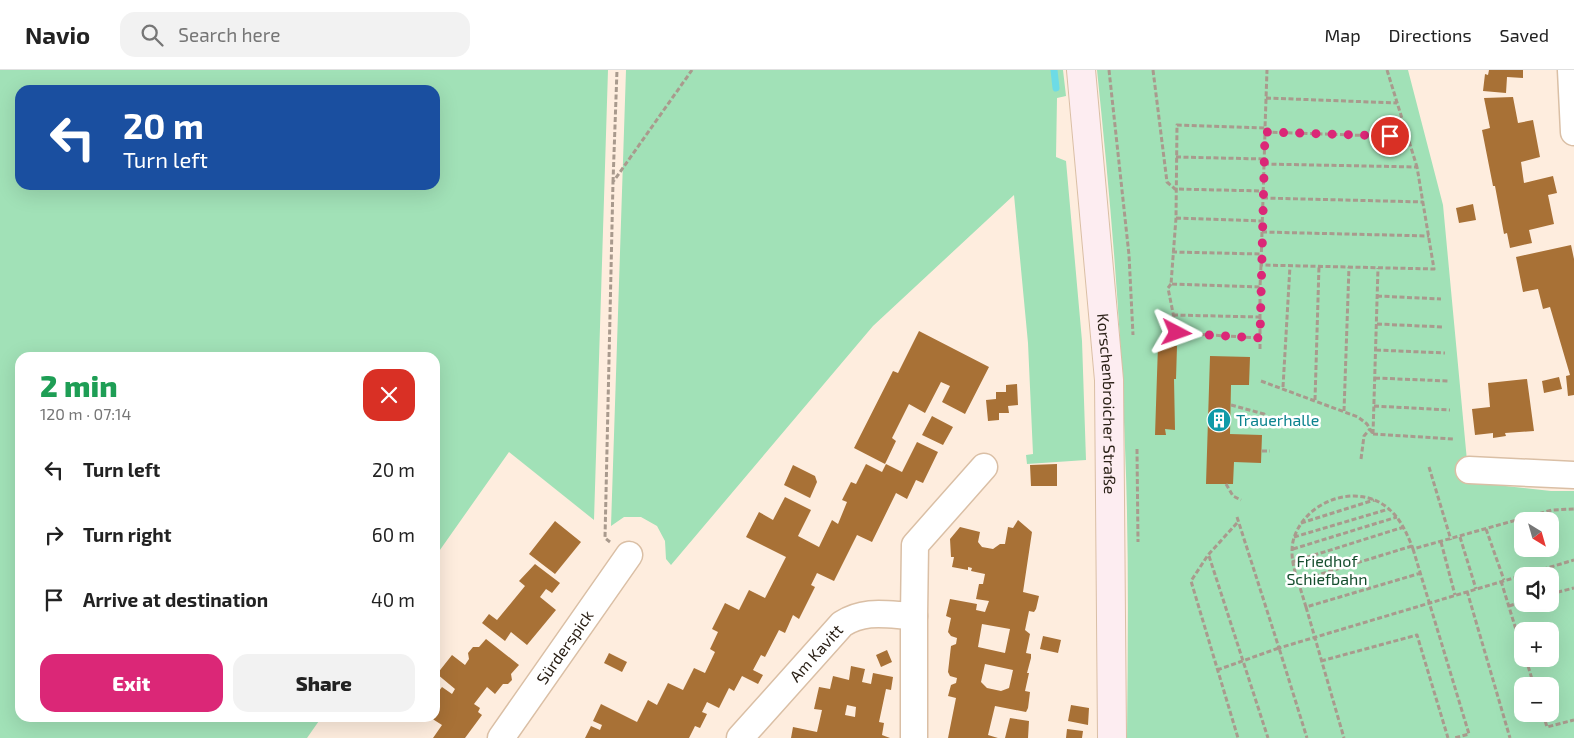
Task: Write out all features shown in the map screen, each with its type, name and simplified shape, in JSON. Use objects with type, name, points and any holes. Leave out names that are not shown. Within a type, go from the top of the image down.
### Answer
[{"type":"main road","name":"Korschenbroicher Straße","points":[[1081,70],[1109,380],[1112,738]]},
{"type":"street","points":[[1571,70],[1574,129]]},
{"type":"street","points":[[914,738],[915,545],[984,467]]},
{"type":"street","points":[[1469,470],[1574,475]]},
{"type":"street","name":"Sürderspick","points":[[501,738],[629,555]]},
{"type":"street","name":"Am Kavitt","points":[[740,738],[842,624],[856,616],[873,614],[914,616]]},
{"type":"path","points":[[617,70],[605,538],[629,555]]},
{"type":"path","points":[[613,182],[692,70]]},
{"type":"path","points":[[1153,70],[1167,182],[1175,188],[1263,191]]},
{"type":"path","points":[[1260,349],[1260,287],[1267,70]]},
{"type":"path","points":[[1261,264],[1434,269],[1417,167],[1387,70]]},
{"type":"path","points":[[1266,98],[1398,103]]},
{"type":"path","points":[[1260,338],[1177,333],[1168,288],[1171,284],[1176,218],[1175,188],[1178,125],[1408,137]]},
{"type":"path","points":[[1176,156],[1264,159]]},
{"type":"path","points":[[1264,164],[1417,167]]},
{"type":"path","points":[[1263,198],[1423,202]]},
{"type":"path","points":[[1176,218],[1262,221]]},
{"type":"path","points":[[1262,232],[1429,236]]},
{"type":"path","points":[[1172,252],[1261,254]]},
{"type":"path","points":[[1283,387],[1290,266]]},
{"type":"path","points":[[1315,400],[1319,266]]},
{"type":"path","points":[[1344,411],[1349,267]]},
{"type":"path","points":[[1373,434],[1378,267]]},
{"type":"path","points":[[1171,284],[1260,287]]},
{"type":"path","points":[[1378,296],[1440,299]]},
{"type":"path","points":[[1173,315],[1260,317]]},
{"type":"path","points":[[1376,324],[1444,326]]},
{"type":"path","points":[[1376,350],[1445,353]]},
{"type":"path","points":[[1375,378],[1448,381]]},
{"type":"path","points":[[1261,381],[1283,387],[1358,417],[1373,434]]},
{"type":"path","points":[[1231,406],[1264,414],[1269,422]]},
{"type":"path","points":[[1374,406],[1450,410]]},
{"type":"path","points":[[1361,459],[1364,436],[1370,429]]},
{"type":"path","points":[[1373,434],[1453,439]]},
{"type":"path","points":[[1262,451],[1270,451]]},
{"type":"path","points":[[1429,467],[1451,540]]},
{"type":"path","points":[[1226,484],[1233,496],[1241,500]]},
{"type":"path","points":[[1344,738],[1292,562],[1294,537],[1301,524],[1314,508],[1345,496],[1360,495],[1389,508],[1404,527],[1421,573],[1470,738]]},
{"type":"path","points":[[1301,524],[1374,500]]},
{"type":"path","points":[[1294,537],[1389,508]]},
{"type":"path","points":[[1298,581],[1412,547],[1451,540],[1552,510],[1574,509]]},
{"type":"path","points":[[1237,517],[1307,738]]},
{"type":"path","points":[[1293,549],[1398,517]]},
{"type":"path","points":[[1238,522],[1208,555],[1190,581],[1238,738]]},
{"type":"path","points":[[1292,562],[1404,527]]},
{"type":"path","points":[[1486,529],[1514,623]]},
{"type":"path","points":[[1460,537],[1476,589]]},
{"type":"path","points":[[1441,542],[1455,595]]},
{"type":"path","points":[[1208,555],[1268,738]]},
{"type":"path","points":[[1216,670],[1279,648],[1574,560]]},
{"type":"path","points":[[1306,607],[1421,573]]},
{"type":"path","points":[[1559,592],[1574,588]]},
{"type":"path","points":[[1467,592],[1510,738]]},
{"type":"path","points":[[1509,606],[1514,604]]},
{"type":"path","points":[[1321,661],[1417,635],[1448,738]]},
{"type":"path","points":[[1545,722],[1547,727],[1574,720]]},
{"type":"path","points":[[1454,738],[1468,734]]},
{"type":"green space","points":[[0,70],[608,70],[594,520],[509,452],[440,550],[440,352],[15,352],[15,722],[318,722],[307,738],[0,738]]},
{"type":"green space","points":[[626,70],[1063,70],[1066,96],[1057,98],[1056,157],[1066,161],[1082,341],[1086,460],[1027,464],[1026,455],[1033,454],[1028,343],[1014,195],[873,326],[671,565],[666,559],[665,541],[657,526],[641,517],[624,517],[611,526]]},
{"type":"green space","name":"Friedhof Schiefbahn","points":[[1097,70],[1408,70],[1443,205],[1469,482],[1551,491],[1574,491],[1574,738],[1127,738],[1128,556],[1121,353]]},
{"type":"building","points":[[1489,70],[1523,70],[1523,78],[1507,77],[1506,93],[1483,91],[1485,74],[1488,75]]},
{"type":"building","points":[[1513,97],[1518,123],[1533,120],[1540,157],[1521,162],[1524,183],[1553,176],[1557,193],[1548,195],[1554,224],[1529,230],[1532,243],[1510,248],[1507,233],[1504,234],[1482,130],[1490,128],[1484,98]]},
{"type":"building","points":[[1473,204],[1476,220],[1459,223],[1456,208]]},
{"type":"building","points":[[1571,245],[1574,259],[1574,395],[1568,396],[1566,376],[1570,375],[1550,307],[1543,309],[1538,289],[1523,292],[1516,257]]},
{"type":"building","points":[[919,331],[989,367],[965,414],[942,402],[950,386],[941,382],[925,413],[909,404],[892,438],[896,441],[885,464],[854,448],[893,371],[898,373]]},
{"type":"building","points":[[1158,345],[1177,346],[1176,379],[1174,379],[1175,430],[1165,429],[1166,435],[1155,435]]},
{"type":"building","name":"Trauerhalle","points":[[1210,356],[1250,357],[1249,385],[1231,385],[1230,434],[1262,435],[1261,463],[1234,462],[1233,484],[1206,484]]},
{"type":"building","points":[[1559,377],[1562,389],[1544,393],[1542,381]]},
{"type":"building","points":[[1527,379],[1534,431],[1505,433],[1506,436],[1493,438],[1493,433],[1475,435],[1472,409],[1490,407],[1488,383]]},
{"type":"building","points":[[1017,384],[1018,405],[1008,406],[1009,413],[999,413],[999,420],[988,421],[986,400],[996,399],[996,392],[1006,392],[1006,385]]},
{"type":"building","points":[[932,416],[953,427],[943,445],[922,435]]},
{"type":"building","points":[[917,442],[938,452],[923,483],[916,480],[907,499],[896,493],[872,542],[857,535],[834,581],[817,573],[811,585],[815,587],[799,619],[793,615],[785,633],[779,630],[765,657],[761,655],[753,670],[763,675],[758,684],[742,676],[734,691],[729,688],[719,708],[707,702],[702,712],[707,714],[700,728],[695,726],[689,738],[585,738],[591,726],[600,730],[602,725],[593,721],[601,704],[637,722],[648,700],[657,705],[668,683],[683,690],[694,668],[705,673],[715,652],[710,649],[718,632],[712,629],[725,603],[739,610],[749,590],[765,598],[786,557],[746,537],[759,512],[773,520],[785,497],[811,510],[798,536],[819,547],[832,520],[838,524],[847,502],[842,500],[851,482],[856,484],[866,464],[882,472],[886,464],[902,472]]},
{"type":"building","points":[[1057,464],[1057,486],[1031,486],[1030,465]]},
{"type":"building","points":[[793,465],[815,476],[817,482],[810,498],[784,485]]},
{"type":"building","points":[[1018,520],[1032,532],[1023,592],[1039,596],[1034,612],[1029,611],[1025,630],[1030,634],[1026,653],[1031,654],[1025,691],[1030,692],[1028,708],[1026,712],[995,706],[988,735],[998,738],[948,738],[956,698],[948,696],[951,685],[956,683],[957,678],[950,676],[948,672],[951,646],[956,644],[957,638],[951,636],[948,632],[951,618],[946,616],[950,599],[977,604],[976,610],[985,612],[989,601],[976,599],[979,584],[983,584],[985,574],[971,571],[972,568],[968,567],[968,570],[952,567],[954,557],[951,557],[950,539],[960,527],[980,532],[978,542],[982,547],[993,549],[1000,544],[1005,544],[1008,527],[1013,528]],"holes":[[[982,624],[1010,629],[1005,653],[978,647]],[[985,664],[1013,670],[1009,688],[1001,691],[987,688],[981,682]]]},
{"type":"building","points":[[555,521],[581,542],[555,574],[529,554]]},
{"type":"building","points":[[535,564],[560,583],[552,593],[546,589],[540,597],[556,610],[527,645],[511,632],[505,641],[482,623],[489,614],[497,620],[525,586],[519,581]]},
{"type":"building","points":[[1043,636],[1061,640],[1058,653],[1040,649]]},
{"type":"building","points":[[486,639],[519,665],[511,674],[512,680],[508,684],[503,684],[495,694],[487,687],[474,704],[480,708],[478,712],[482,715],[465,738],[433,738],[442,725],[437,722],[440,722],[440,690],[442,687],[452,694],[455,689],[440,676],[440,670],[452,655],[465,665],[469,659],[468,653],[473,647],[479,647]]},
{"type":"building","points":[[887,650],[892,662],[881,667],[876,655]]},
{"type":"building","points":[[609,653],[627,662],[622,672],[604,663]]},
{"type":"building","points":[[851,666],[865,669],[862,682],[871,684],[873,673],[893,677],[891,690],[886,689],[879,722],[884,723],[882,735],[890,738],[791,738],[793,727],[817,732],[822,710],[814,709],[819,687],[830,689],[833,676],[849,680]],"holes":[[[847,705],[856,707],[855,717],[845,715]]]},
{"type":"building","points":[[1071,705],[1089,708],[1088,725],[1068,721]]},
{"type":"building","points":[[1010,718],[1029,721],[1028,738],[1005,738]]},
{"type":"building","points":[[1067,729],[1083,731],[1082,738],[1066,738]]},
{"type":"waterway","points":[[1054,70],[1056,88]]},
{"type":"place","name":"Trauerhalle","points":[[1219,420]]},
{"type":"route","points":[[1177,333],[1260,338],[1265,132],[1390,136]]}]
